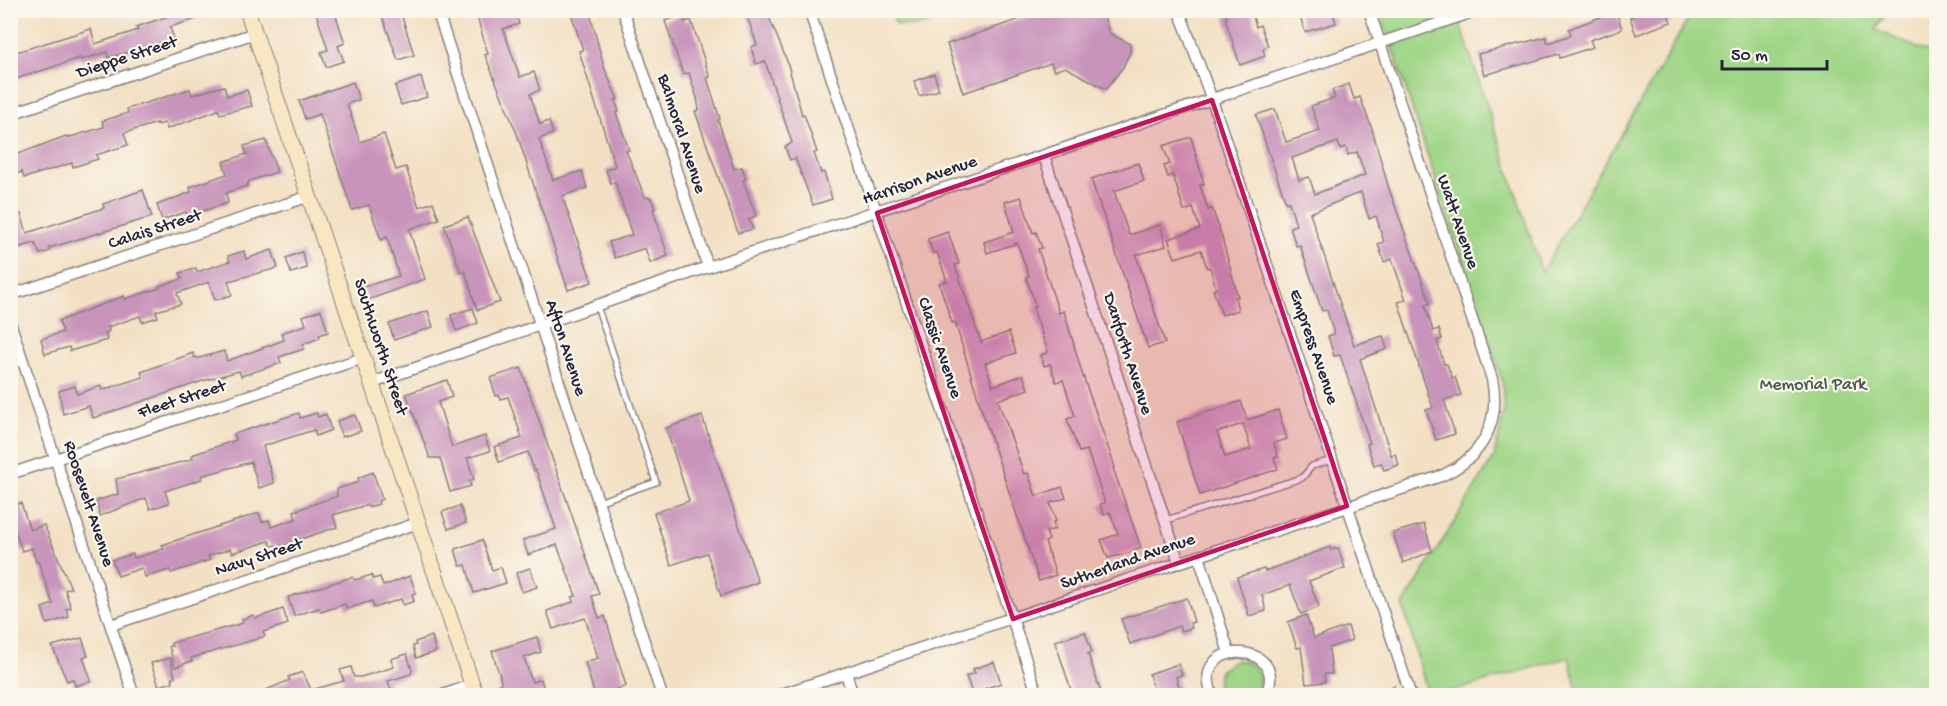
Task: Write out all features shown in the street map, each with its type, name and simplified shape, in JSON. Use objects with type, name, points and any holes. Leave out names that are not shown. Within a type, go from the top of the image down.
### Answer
[{"type":"main road","name":"Southworth Street","points":[[247,10],[474,690]]},
{"type":"street","name":"Afton Avenue","points":[[437,10],[662,696]]},
{"type":"street","name":"Balmoral Avenue","points":[[623,10],[708,267]]},
{"type":"street","name":"Classic Avenue","points":[[809,10],[1038,696]]},
{"type":"street","name":"Empress Avenue","points":[[1179,10],[1212,100],[1411,696]]},
{"type":"street","name":"Watt Avenue","points":[[1369,10],[1492,379],[1495,407],[1491,425],[1482,445]]},
{"type":"street","name":"Harrison Avenue","points":[[372,383],[708,267],[877,213],[1479,10]]},
{"type":"street","name":"Dieppe Street","points":[[10,114],[255,33]]},
{"type":"street","name":"Danforth Avenue","points":[[1044,156],[1179,562]]},
{"type":"street","name":"Calais Street","points":[[10,295],[310,196]]},
{"type":"street","name":"Roosevelt Avenue","points":[[10,322],[134,696]]},
{"type":"street","name":"Fleet Street","points":[[10,474],[363,358]]},
{"type":"street","name":"Sutherland Avenue","points":[[776,696],[1448,473],[1467,462],[1482,445]]},
{"type":"street","name":"Navy Street","points":[[111,625],[418,523]]},
{"type":"street","points":[[1198,556],[1229,653]]},
{"type":"street","points":[[1213,696],[1209,674],[1220,657],[1229,653],[1248,652],[1264,664],[1269,683],[1265,696]]},
{"type":"street","points":[[846,673],[854,696]]},
{"type":"street","points":[[440,696],[474,690]]},
{"type":"lane","points":[[597,306],[656,482],[598,502]]},
{"type":"lane","points":[[1166,520],[1302,478],[1312,466],[1333,459]]},
{"type":"path","points":[[1376,696],[1405,680]]},
{"type":"highlighted area","points":[[1212,100],[1347,506],[1013,619],[877,213]]},
{"type":"green space","points":[[934,10],[930,23],[922,25],[899,25],[896,24],[893,16],[896,11]]},
{"type":"green space","name":"Memorial Park","points":[[1380,11],[1456,11],[1542,272],[1693,11],[1887,11],[1876,30],[1936,56],[1936,695],[1578,695],[1569,657],[1440,695],[1428,695],[1403,605],[1494,457],[1504,412],[1502,380]]},
{"type":"green space","points":[[1236,660],[1249,664],[1257,672],[1259,682],[1255,695],[1223,695],[1217,684],[1220,671]]},
{"type":"building","points":[[174,10],[214,10],[215,13],[170,27],[174,39],[108,58],[107,52],[81,60],[80,58],[10,81],[10,54],[91,29],[95,44],[138,30],[136,27],[175,14]]},
{"type":"building","points":[[315,10],[334,10],[345,43],[338,46],[344,61],[326,67],[321,52],[328,50]]},
{"type":"building","points":[[380,10],[400,10],[414,55],[398,60]]},
{"type":"building","points":[[475,10],[514,10],[519,24],[503,29],[520,77],[534,72],[540,90],[530,94],[540,124],[549,121],[553,134],[539,139],[553,180],[582,171],[587,188],[562,196],[592,282],[568,290],[517,134],[485,55],[488,54]]},
{"type":"building","points":[[570,10],[589,10],[604,67],[618,100],[615,100],[619,112],[616,113],[629,150],[626,151],[645,197],[651,198],[655,209],[653,210],[668,256],[650,263],[645,248],[615,258],[609,242],[632,235],[615,182],[611,184],[606,170],[615,166],[579,51],[583,50]]},
{"type":"building","points":[[745,10],[766,10],[787,61],[802,115],[804,114],[817,152],[814,153],[821,173],[824,172],[832,199],[813,205],[795,158],[790,160],[785,147],[792,143],[765,61],[756,64],[751,47],[757,45]]},
{"type":"building","points":[[1032,10],[1102,10],[1109,33],[1130,44],[1130,52],[1123,67],[1106,89],[1065,67],[1054,71],[1051,63],[963,93],[947,44],[1029,16]]},
{"type":"building","points":[[1225,10],[1251,10],[1256,27],[1260,25],[1268,46],[1263,49],[1265,56],[1240,65],[1225,18],[1227,18]]},
{"type":"building","points":[[1306,10],[1332,10],[1336,23],[1305,32],[1299,13]]},
{"type":"building","points":[[1647,10],[1666,10],[1671,22],[1636,35],[1630,17]]},
{"type":"building","points":[[1616,11],[1622,29],[1590,40],[1593,47],[1560,58],[1559,54],[1484,75],[1478,54],[1546,37],[1548,43],[1571,35],[1569,29]]},
{"type":"building","points":[[682,15],[685,22],[691,20],[710,77],[707,78],[734,169],[742,167],[746,179],[743,180],[756,216],[749,219],[753,229],[738,233],[695,111],[699,110],[689,73],[683,74],[665,21]]},
{"type":"building","points":[[934,74],[939,90],[919,96],[914,81]]},
{"type":"building","points":[[421,77],[427,97],[401,105],[395,86]]},
{"type":"building","points":[[353,82],[359,100],[347,104],[360,142],[384,134],[396,170],[406,167],[419,207],[433,202],[439,219],[409,229],[425,279],[368,300],[363,287],[399,276],[387,237],[381,240],[369,205],[352,210],[320,114],[305,119],[299,101]]},
{"type":"building","points":[[1349,84],[1354,99],[1360,97],[1372,129],[1389,189],[1430,303],[1425,305],[1433,331],[1439,329],[1442,339],[1437,341],[1444,364],[1447,364],[1452,378],[1455,377],[1461,395],[1444,400],[1455,434],[1436,440],[1426,410],[1433,408],[1398,302],[1406,300],[1392,259],[1384,262],[1378,244],[1384,242],[1376,216],[1369,219],[1361,192],[1310,213],[1354,345],[1383,336],[1387,349],[1360,359],[1391,455],[1395,454],[1399,465],[1384,470],[1381,463],[1374,465],[1367,444],[1370,443],[1340,355],[1334,356],[1328,336],[1334,334],[1327,310],[1322,311],[1300,245],[1296,246],[1290,227],[1296,225],[1289,202],[1286,203],[1256,115],[1275,109],[1286,142],[1320,131],[1311,106],[1335,98],[1332,90]],"holes":[[[1338,142],[1340,149],[1346,147],[1348,155],[1357,152],[1365,175],[1315,194],[1309,177],[1299,180],[1292,158]]]},
{"type":"building","points":[[224,86],[227,96],[247,90],[252,106],[220,114],[218,110],[167,129],[165,123],[157,125],[157,123],[124,133],[128,145],[96,155],[98,159],[73,167],[72,163],[24,178],[22,172],[10,175],[10,157],[66,136],[67,138],[104,127],[102,121],[128,113],[127,109],[190,89],[192,95]]},
{"type":"building","points":[[1191,137],[1204,184],[1200,185],[1208,210],[1212,208],[1221,234],[1238,297],[1235,298],[1238,310],[1222,315],[1213,290],[1216,289],[1210,267],[1207,268],[1201,250],[1175,258],[1168,239],[1200,229],[1193,208],[1184,211],[1173,175],[1168,177],[1164,166],[1170,164],[1163,146]]},
{"type":"building","points":[[266,140],[277,172],[249,181],[247,186],[226,193],[228,203],[188,216],[186,212],[162,220],[157,205],[191,192],[190,187],[227,174],[223,162],[247,154],[244,146]]},
{"type":"building","points":[[1138,163],[1144,181],[1114,191],[1129,235],[1160,225],[1166,246],[1136,255],[1165,343],[1148,348],[1091,179]]},
{"type":"building","points":[[143,190],[152,217],[49,248],[50,251],[40,254],[35,243],[10,250],[10,217],[21,214],[27,233],[104,208],[103,204]]},
{"type":"building","points":[[1021,197],[1033,233],[1036,232],[1042,248],[1038,249],[1059,313],[1064,311],[1082,373],[1141,548],[1125,554],[1108,558],[1101,540],[1118,534],[1110,512],[1104,515],[1100,504],[1105,503],[1087,450],[1079,452],[1067,419],[1075,416],[1063,380],[1056,382],[1050,364],[1044,366],[1041,355],[1048,352],[1033,308],[1036,307],[1026,277],[1029,276],[1017,243],[987,253],[984,242],[1014,232],[1005,202]]},
{"type":"building","points":[[468,217],[500,302],[477,310],[465,271],[461,273],[444,225]]},
{"type":"building","points":[[948,232],[959,264],[955,265],[981,342],[1009,332],[1016,353],[985,363],[993,386],[1023,375],[1028,389],[998,400],[1024,474],[1028,473],[1036,496],[1062,487],[1066,498],[1050,503],[1056,521],[1053,522],[1055,529],[1046,532],[1049,540],[1045,542],[1056,575],[1039,581],[955,322],[952,323],[939,283],[947,281],[937,252],[933,254],[928,239]]},
{"type":"building","points":[[272,250],[278,268],[228,281],[232,295],[215,300],[209,282],[177,293],[181,304],[156,311],[158,317],[142,322],[140,316],[108,327],[109,331],[105,333],[107,340],[70,351],[69,347],[45,354],[41,339],[63,332],[59,321],[124,296],[125,299],[160,288],[159,286],[182,279],[180,273],[196,268],[197,272],[230,261],[228,256],[244,251],[246,259]]},
{"type":"building","points":[[302,252],[307,268],[291,273],[286,258]]},
{"type":"building","points":[[473,308],[478,323],[456,331],[451,315]]},
{"type":"building","points":[[321,310],[328,332],[319,335],[320,338],[303,344],[304,349],[279,357],[281,363],[241,376],[239,371],[203,381],[93,418],[89,406],[63,414],[59,391],[75,386],[77,394],[101,386],[102,390],[143,377],[141,372],[193,353],[194,357],[199,358],[224,351],[227,361],[284,340],[281,333],[306,325],[303,316]]},
{"type":"building","points":[[428,311],[433,327],[394,340],[389,324]]},
{"type":"building","points":[[521,368],[599,594],[592,596],[599,618],[605,616],[626,686],[599,696],[595,696],[585,662],[598,658],[585,618],[553,629],[547,611],[573,602],[572,597],[576,596],[557,545],[528,555],[523,540],[556,529],[536,470],[534,471],[528,452],[499,462],[494,447],[522,438],[508,397],[500,399],[499,395],[496,396],[490,378]]},
{"type":"building","points":[[447,380],[452,397],[438,402],[452,447],[485,436],[490,451],[467,458],[474,479],[469,481],[471,486],[450,492],[440,458],[430,458],[406,394]]},
{"type":"building","points":[[1241,401],[1247,420],[1278,410],[1287,439],[1274,443],[1278,457],[1274,458],[1278,469],[1200,495],[1177,422]],"holes":[[[1243,424],[1251,449],[1225,457],[1217,432]]]},
{"type":"building","points":[[299,413],[300,418],[317,413],[318,417],[326,414],[331,430],[316,436],[314,430],[263,446],[274,483],[259,488],[251,462],[201,476],[202,479],[165,491],[169,503],[150,509],[146,498],[100,516],[96,501],[118,494],[116,479],[189,460],[193,458],[192,455],[236,440],[234,434]]},
{"type":"building","points":[[355,415],[361,431],[342,437],[337,421]]},
{"type":"building","points":[[702,416],[758,582],[721,596],[707,553],[671,565],[654,513],[689,501],[666,428]]},
{"type":"building","points":[[373,472],[382,499],[378,501],[379,504],[368,507],[367,505],[333,515],[337,527],[277,547],[276,545],[271,546],[269,541],[232,553],[230,549],[208,556],[210,560],[171,573],[170,570],[145,577],[142,568],[118,576],[112,560],[133,554],[134,558],[164,549],[162,545],[259,513],[262,522],[269,520],[271,527],[296,519],[294,511],[337,496],[337,489],[359,482],[358,478]]},
{"type":"building","points":[[21,503],[30,530],[44,525],[71,588],[65,590],[71,608],[66,609],[69,617],[47,624],[42,608],[53,604],[38,561],[36,562],[32,548],[22,551],[14,528],[10,529],[10,506]]},
{"type":"building","points":[[460,506],[466,523],[448,529],[442,512]]},
{"type":"building","points":[[1424,524],[1432,551],[1403,563],[1393,533]]},
{"type":"building","points":[[482,540],[492,570],[501,567],[506,583],[474,593],[466,565],[460,566],[455,549]]},
{"type":"building","points":[[1330,547],[1331,550],[1338,548],[1345,568],[1309,581],[1319,607],[1301,614],[1290,585],[1262,595],[1266,611],[1249,616],[1237,577],[1264,569],[1265,571]]},
{"type":"building","points":[[530,568],[537,587],[522,592],[516,573]]},
{"type":"building","points":[[372,575],[373,579],[380,577],[383,586],[410,576],[416,593],[412,594],[414,601],[403,605],[401,599],[374,608],[372,601],[347,609],[345,604],[321,612],[319,608],[294,616],[288,597],[352,577],[355,580]]},
{"type":"building","points":[[1187,598],[1194,622],[1190,623],[1192,628],[1181,631],[1179,626],[1130,644],[1121,619]]},
{"type":"building","points":[[283,609],[288,624],[263,632],[265,636],[191,658],[192,661],[175,667],[169,646],[172,646],[171,643],[243,623],[242,619],[254,615],[255,618]]},
{"type":"building","points":[[1306,615],[1314,638],[1348,626],[1352,640],[1329,648],[1332,674],[1324,674],[1325,682],[1306,684],[1301,647],[1297,648],[1288,622]]},
{"type":"building","points":[[1085,632],[1092,652],[1088,654],[1102,696],[1073,696],[1055,641]]},
{"type":"building","points":[[432,636],[436,652],[416,658],[413,646],[416,645],[415,642]]},
{"type":"building","points":[[537,637],[541,652],[524,658],[532,682],[541,679],[545,693],[502,696],[498,684],[501,684],[500,676],[492,651]]},
{"type":"building","points":[[82,638],[88,656],[83,657],[91,681],[75,686],[73,679],[67,681],[52,646]]},
{"type":"building","points":[[407,654],[411,674],[388,681],[391,690],[370,696],[252,696],[290,680],[288,677],[303,672],[311,690],[344,681],[340,670],[351,667],[354,677],[361,677],[394,667],[391,659]]},
{"type":"building","points":[[170,658],[175,677],[172,678],[173,682],[159,686],[151,663]]},
{"type":"building","points":[[994,662],[1001,683],[972,693],[966,676],[975,673],[973,669]]},
{"type":"building","points":[[1178,664],[1182,675],[1176,677],[1182,696],[1156,696],[1149,674]]}]
